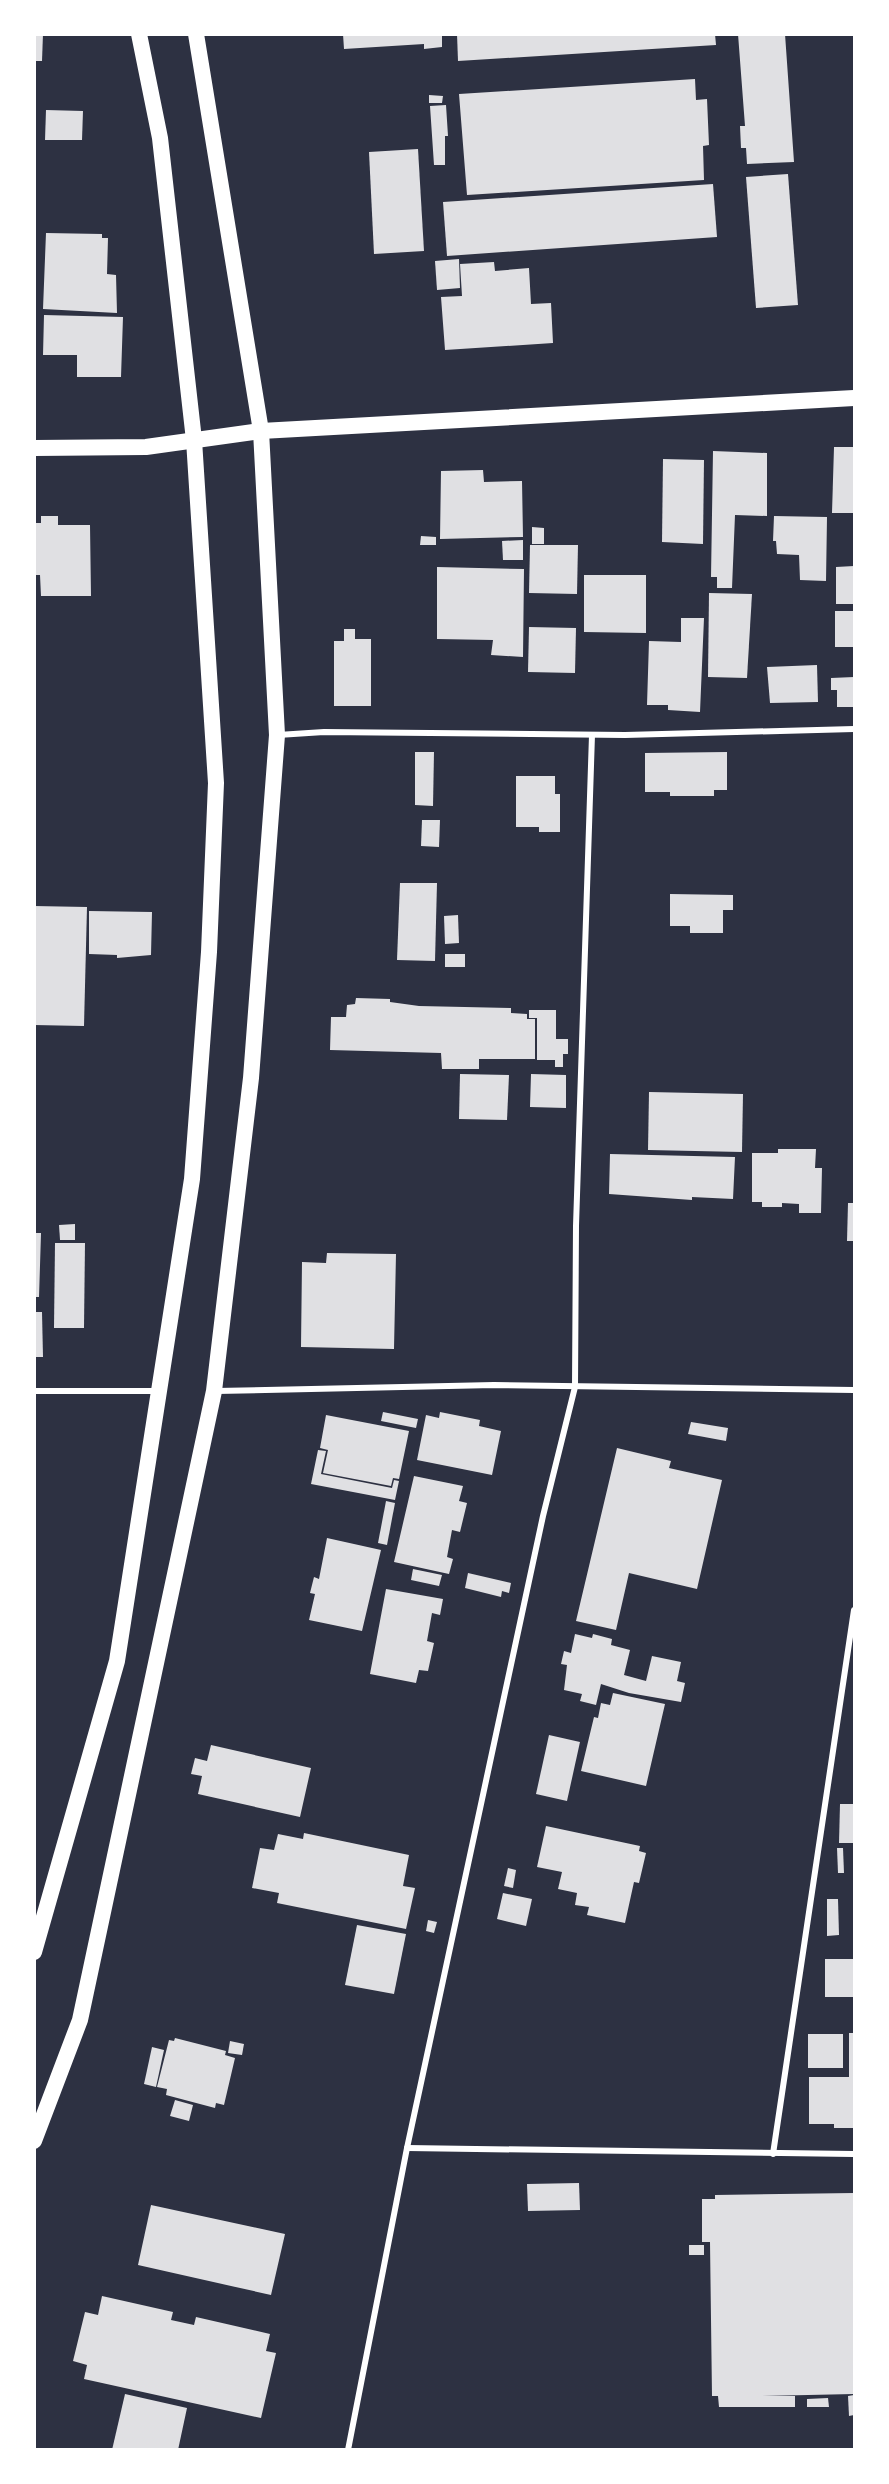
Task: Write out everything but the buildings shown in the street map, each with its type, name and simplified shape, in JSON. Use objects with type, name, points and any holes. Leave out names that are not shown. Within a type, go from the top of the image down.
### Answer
[{"type":"highway","points":[[34,1952],[117,1661],[192,1179],[209,952],[216,783],[194,440],[160,138],[139,34]]},
{"type":"highway","points":[[34,2142],[80,2020],[214,1391],[251,1078],[277,735],[261,431],[196,34]]},
{"type":"highway","points":[[34,448],[146,447],[261,431],[855,398]]},
{"type":"street","points":[[277,735],[324,732],[592,735],[855,729]]},
{"type":"street","points":[[348,2450],[407,2148],[543,1516],[576,1387],[576,1226],[592,735]]},
{"type":"street","points":[[214,1391],[494,1385],[855,1390]]},
{"type":"street","points":[[34,1391],[160,1391]]},
{"type":"street","points":[[773,2154],[855,1610]]},
{"type":"street","points":[[407,2148],[855,2154]]}]
